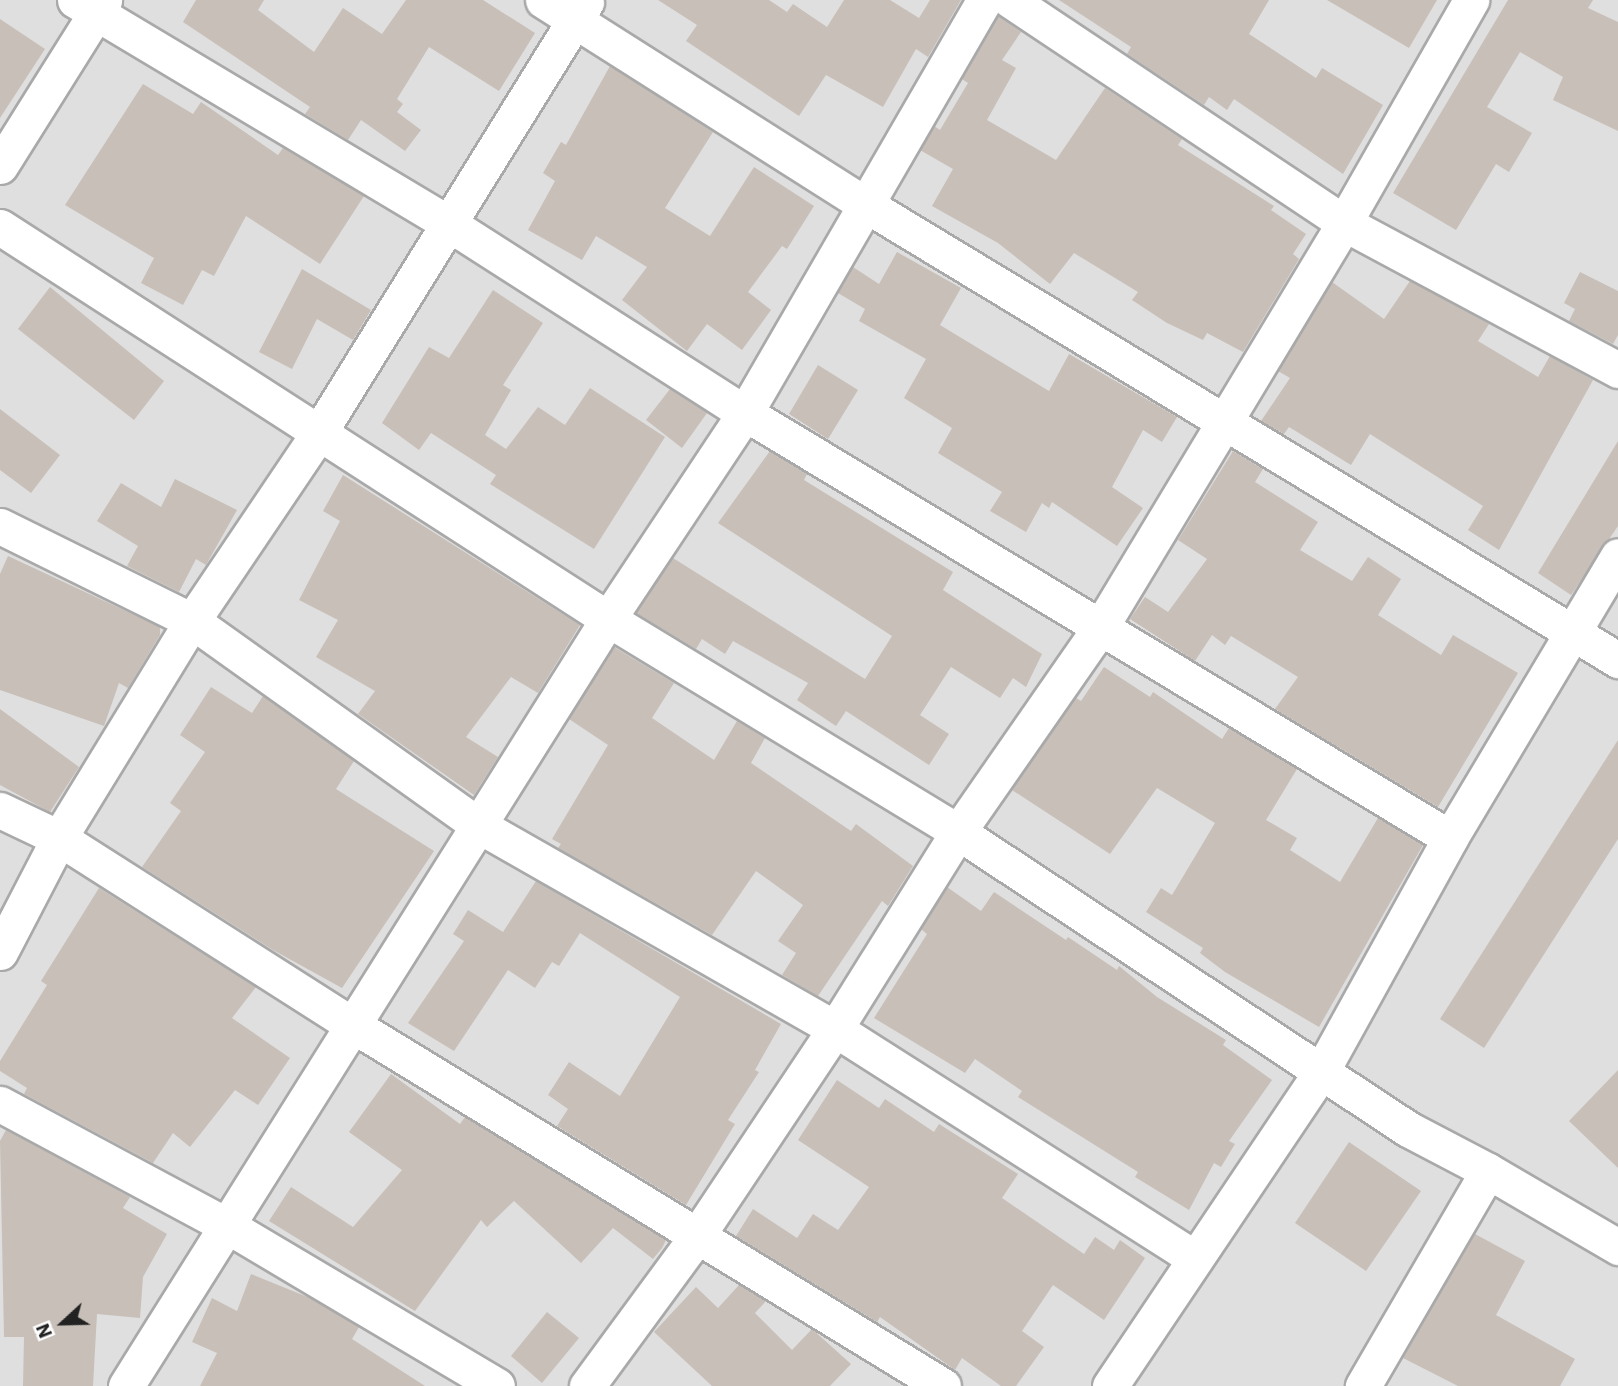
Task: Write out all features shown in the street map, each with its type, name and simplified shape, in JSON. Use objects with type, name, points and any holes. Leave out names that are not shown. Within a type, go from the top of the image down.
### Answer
[{"type":"street","points":[[543,0],[580,10],[863,203],[1618,660]]},
{"type":"street","points":[[126,1386],[351,1024],[608,619],[745,413],[863,203],[984,0]]},
{"type":"street","points":[[1010,0],[1343,223],[1618,370]]},
{"type":"street","points":[[587,1386],[697,1236],[835,1029],[958,832],[1100,628],[1226,422],[1471,0]]},
{"type":"street","points":[[0,166],[91,5],[446,222],[745,413],[1450,838]]},
{"type":"street","points":[[0,952],[59,838],[192,621],[320,431],[446,222],[580,10]]},
{"type":"street","points":[[0,227],[608,619],[958,832],[1408,1129],[1615,1239]]},
{"type":"street","points":[[0,526],[192,621],[478,825],[835,1029],[1194,1258]]},
{"type":"street","points":[[1110,1386],[1321,1072],[1450,838],[1618,556]]},
{"type":"street","points":[[0,810],[59,838],[351,1024],[943,1386]]},
{"type":"street","points":[[0,1104],[226,1225],[497,1386]]},
{"type":"street","points":[[1363,1386],[1488,1171]]},
{"type":"shaded area","points":[[0,0],[1618,0],[1618,1386],[0,1386]]},
{"type":"building","points":[[196,0],[264,0],[258,10],[314,52],[343,8],[382,34],[406,0],[483,0],[535,33],[499,91],[429,47],[397,99],[403,104],[397,112],[421,130],[405,151],[361,120],[348,140],[305,114],[310,107],[183,22]]},
{"type":"building","points":[[658,0],[769,0],[787,12],[793,4],[827,27],[844,0],[890,0],[919,18],[930,0],[961,0],[928,57],[916,49],[883,107],[826,75],[799,116],[686,41],[697,25]]},
{"type":"building","points":[[1059,0],[1269,0],[1249,34],[1316,78],[1322,68],[1383,105],[1343,174],[1234,99],[1227,110],[1209,97],[1204,105],[1127,54],[1131,47]]},
{"type":"building","points":[[1327,0],[1437,0],[1409,48]]},
{"type":"building","points":[[1508,0],[1593,0],[1588,8],[1618,22],[1618,131],[1553,100],[1563,77],[1520,52],[1487,107],[1532,133],[1509,172],[1496,164],[1456,230],[1393,193]]},
{"type":"building","points":[[998,16],[1021,32],[1002,60],[1016,68],[987,120],[1056,160],[1105,88],[1182,139],[1178,145],[1274,206],[1271,210],[1306,234],[1293,254],[1299,259],[1243,352],[1207,333],[1203,340],[1167,323],[1132,300],[1138,292],[1074,253],[1050,284],[998,243],[932,206],[953,169],[920,150],[934,126],[940,130],[968,83],[962,79]]},
{"type":"building","points":[[0,19],[45,49],[0,118]]},
{"type":"building","points":[[610,66],[713,132],[665,208],[710,236],[754,167],[814,206],[787,249],[782,246],[748,292],[771,310],[742,350],[707,324],[687,351],[622,300],[647,267],[596,236],[582,260],[528,230],[555,181],[543,173],[561,142],[566,145]]},
{"type":"building","points":[[143,84],[193,114],[201,102],[278,155],[283,148],[364,196],[320,264],[246,216],[214,276],[202,270],[183,305],[141,283],[154,258],[65,205]]},
{"type":"building","points":[[897,252],[961,288],[940,325],[1049,391],[1069,354],[1177,417],[1162,442],[1143,430],[1112,487],[1143,508],[1117,546],[1052,502],[1049,508],[1042,503],[1026,532],[990,511],[1002,492],[938,453],[952,428],[904,398],[926,359],[859,321],[865,309],[838,293],[853,267],[879,284]]},
{"type":"building","points":[[302,269],[371,310],[353,340],[317,319],[292,369],[259,352]]},
{"type":"building","points":[[1580,272],[1618,291],[1618,335],[1613,344],[1569,321],[1575,309],[1564,303]]},
{"type":"building","points":[[1410,281],[1489,324],[1478,341],[1538,377],[1550,356],[1593,380],[1499,550],[1468,530],[1483,506],[1370,434],[1351,465],[1289,427],[1284,434],[1261,421],[1290,378],[1278,371],[1332,282],[1384,319]]},
{"type":"building","points":[[50,287],[164,381],[134,420],[18,329]]},
{"type":"building","points":[[493,290],[543,323],[503,385],[511,390],[485,435],[506,449],[538,407],[565,425],[590,388],[665,437],[594,549],[490,484],[496,475],[431,433],[419,450],[382,423],[429,347],[449,358]]},
{"type":"building","points":[[818,365],[858,390],[828,439],[789,414]]},
{"type":"building","points":[[670,389],[707,413],[682,448],[646,420]]},
{"type":"building","points":[[0,409],[60,455],[31,493],[0,470]]},
{"type":"building","points":[[1618,441],[1618,526],[1571,595],[1538,573]]},
{"type":"building","points":[[770,451],[807,474],[804,480],[953,572],[943,590],[1042,654],[1026,687],[1013,678],[1000,698],[951,667],[920,715],[949,734],[929,765],[846,711],[836,726],[797,700],[808,683],[733,641],[725,654],[702,639],[696,649],[636,613],[673,558],[865,679],[892,636],[718,523]]},
{"type":"building","points":[[1233,451],[1263,469],[1255,482],[1318,522],[1300,550],[1352,581],[1368,557],[1401,579],[1378,615],[1441,655],[1453,635],[1518,673],[1438,807],[1275,709],[1298,677],[1231,636],[1225,645],[1212,635],[1195,661],[1130,619],[1145,597],[1168,612],[1207,559],[1178,540]]},
{"type":"building","points":[[343,475],[580,625],[538,693],[511,677],[466,737],[498,757],[474,795],[358,714],[375,691],[316,657],[338,620],[299,600],[340,521],[323,511]]},
{"type":"building","points":[[175,479],[237,510],[206,565],[196,559],[179,592],[127,566],[138,546],[97,521],[121,483],[161,507]]},
{"type":"building","points":[[8,556],[160,627],[160,635],[128,688],[119,683],[104,726],[0,690],[0,574]]},
{"type":"building","points":[[614,647],[674,683],[652,718],[714,760],[737,721],[765,738],[751,763],[851,831],[856,824],[913,866],[888,906],[882,901],[818,996],[782,975],[796,953],[778,941],[803,905],[756,871],[712,935],[558,848],[561,844],[552,839],[608,745],[569,719]]},
{"type":"building","points":[[1104,667],[1150,697],[1153,692],[1222,739],[1229,728],[1297,769],[1266,820],[1297,838],[1290,850],[1340,882],[1378,818],[1423,845],[1319,1027],[1225,972],[1200,953],[1203,948],[1146,912],[1161,888],[1172,895],[1215,823],[1157,788],[1110,854],[1012,790],[1076,698],[1081,701]]},
{"type":"building","points":[[211,687],[252,713],[263,696],[354,761],[336,789],[434,851],[342,988],[273,950],[142,867],[181,811],[170,803],[205,752],[180,735]]},
{"type":"building","points":[[0,709],[79,767],[50,812],[0,785]]},
{"type":"building","points":[[1618,740],[1618,839],[1484,1048],[1440,1019]]},
{"type":"building","points":[[536,881],[781,1024],[755,1070],[759,1072],[728,1120],[735,1124],[686,1205],[557,1126],[568,1109],[548,1095],[569,1062],[620,1096],[680,997],[580,933],[559,966],[552,962],[535,988],[508,970],[454,1051],[408,1023],[464,941],[453,934],[468,910],[503,932]]},
{"type":"building","points":[[947,887],[981,911],[994,892],[1066,940],[1068,937],[1117,970],[1119,966],[1157,997],[1226,1040],[1223,1045],[1272,1080],[1229,1141],[1235,1144],[1221,1167],[1214,1163],[1189,1210],[1135,1177],[1138,1172],[1018,1097],[1022,1091],[975,1059],[965,1073],[874,1018],[927,934],[921,929]]},
{"type":"building","points":[[99,888],[256,987],[232,1018],[290,1058],[258,1105],[235,1090],[190,1147],[173,1133],[153,1163],[24,1094],[27,1088],[0,1071],[0,1061],[47,985],[41,981]]},
{"type":"building","points":[[1618,1070],[1618,1168],[1569,1121]]},
{"type":"building","points":[[391,1074],[460,1124],[465,1117],[666,1240],[662,1248],[653,1259],[613,1228],[581,1263],[514,1201],[487,1227],[481,1220],[415,1311],[269,1221],[291,1187],[353,1227],[402,1170],[349,1132]]},
{"type":"building","points":[[837,1080],[879,1108],[885,1099],[934,1132],[939,1124],[1018,1174],[1002,1198],[1084,1254],[1095,1237],[1114,1250],[1120,1240],[1145,1258],[1104,1320],[1053,1285],[1022,1331],[1044,1347],[1016,1386],[1001,1386],[962,1358],[955,1370],[880,1317],[877,1322],[736,1236],[753,1209],[797,1238],[813,1214],[838,1230],[869,1187],[798,1140]]},
{"type":"building","points":[[6,1130],[130,1197],[123,1208],[167,1234],[143,1277],[140,1318],[97,1314],[93,1386],[23,1386],[24,1337],[4,1337],[0,1141]]},
{"type":"building","points":[[1349,1142],[1421,1191],[1366,1271],[1295,1223]]},
{"type":"building","points":[[1475,1234],[1525,1261],[1496,1315],[1575,1359],[1560,1386],[1458,1386],[1403,1358]]},
{"type":"building","points":[[251,1274],[310,1298],[359,1327],[352,1339],[425,1386],[200,1386],[217,1353],[192,1342],[212,1298],[237,1311]]},
{"type":"building","points":[[739,1285],[766,1301],[755,1313],[792,1350],[812,1329],[851,1364],[830,1386],[712,1386],[654,1332],[696,1287],[718,1308]]},
{"type":"building","points":[[547,1312],[579,1338],[542,1383],[511,1356]]}]
